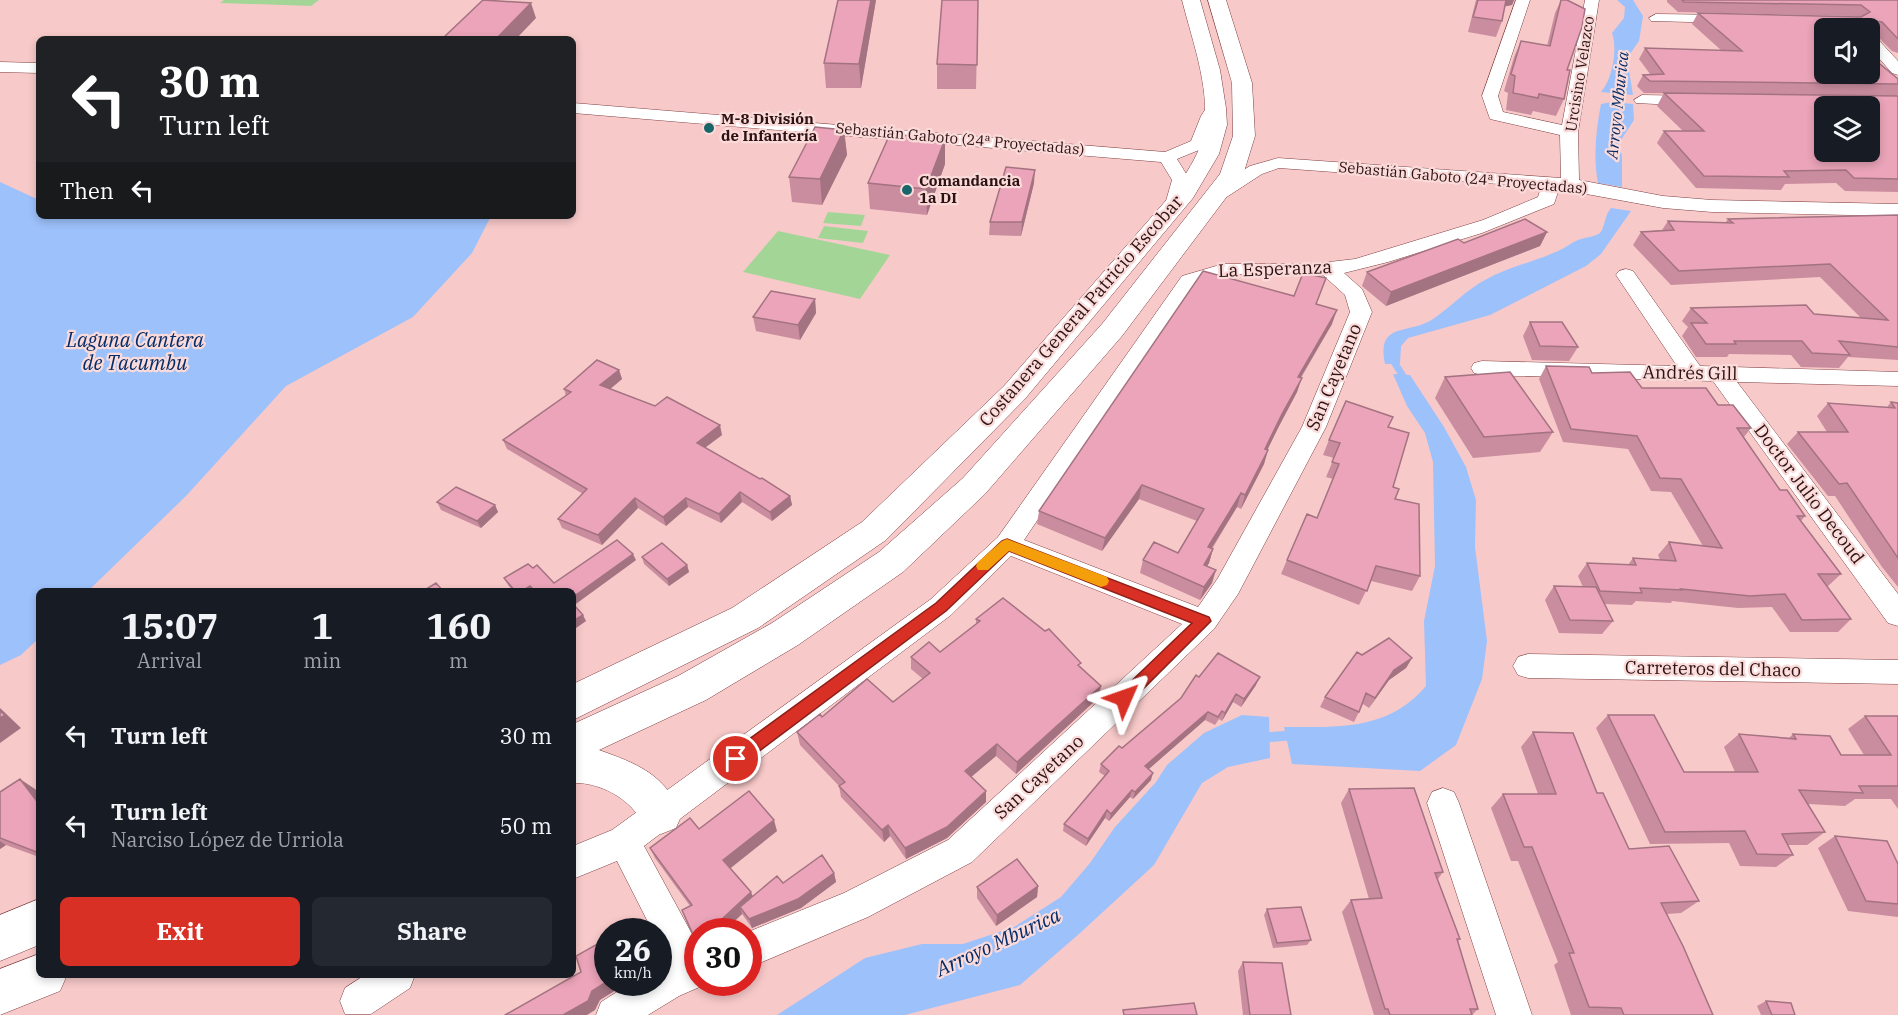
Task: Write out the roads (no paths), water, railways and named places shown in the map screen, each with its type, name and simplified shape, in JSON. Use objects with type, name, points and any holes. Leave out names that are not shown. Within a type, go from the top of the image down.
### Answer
[{"type":"highway","name":"Costanera General Patricio Escobar","points":[[576,702],[745,618],[874,531],[1014,393],[1173,208],[1206,160],[1214,138],[1216,106],[1191,0]]},
{"type":"highway","name":"Costanera General Patricio Escobar","points":[[576,742],[692,688],[785,634],[891,562],[974,486],[1097,348],[1231,175],[1244,136],[1242,83],[1217,0]]},
{"type":"highway","points":[[576,764],[604,770],[642,790],[661,814]]},
{"type":"highway","points":[[0,938],[36,923]]},
{"type":"highway","points":[[0,993],[37,978]]},
{"type":"street","points":[[1523,0],[1490,96],[1496,115],[1569,132]]},
{"type":"street","name":"Urcisino Velazco","points":[[1560,183],[1592,0]]},
{"type":"street","points":[[1656,18],[1749,20]]},
{"type":"street","points":[[1880,50],[1898,70]]},
{"type":"street","points":[[0,67],[36,68]]},
{"type":"street","points":[[1642,100],[1712,101]]},
{"type":"street","points":[[1173,208],[1181,180],[1167,156],[1198,144],[1209,116],[1216,106]]},
{"type":"street","name":"Sebastián Gaboto (24ª Proyectadas)","points":[[576,108],[1167,156]]},
{"type":"street","points":[[1244,136],[1256,150],[1278,163]]},
{"type":"street","points":[[1215,196],[1244,176],[1278,163]]},
{"type":"street","name":"Sebastián Gaboto (24ª Proyectadas)","points":[[1278,163],[1560,183],[1663,202],[1712,206],[1898,210]]},
{"type":"street","name":"La Esperanza","points":[[576,862],[624,841],[941,607],[1007,544],[1189,280],[1203,272],[1227,268],[1328,269],[1364,263],[1520,214],[1547,200],[1560,183]]},
{"type":"street","name":"San Cayetano","points":[[762,945],[818,923],[902,884],[960,851],[1204,621],[1228,586],[1314,427],[1361,312],[1355,292],[1328,269]]},
{"type":"street","points":[[1626,274],[1693,373]]},
{"type":"street","name":"Andrés Gill","points":[[1482,368],[1898,379]]},
{"type":"street","name":"Doctor Julio Decoud","points":[[1719,374],[1898,615]]},
{"type":"street","points":[[1007,544],[1204,621]]},
{"type":"street","name":"Carreteros del Chaco","points":[[1528,666],[1898,672]]},
{"type":"street","points":[[1443,804],[1515,1015]]},
{"type":"street","points":[[624,841],[684,952]]},
{"type":"street","points":[[614,1015],[668,982],[684,976]]},
{"type":"street","points":[[358,1001],[392,978]]},
{"type":"water","points":[[1617,0],[1633,0],[1643,16],[1639,41],[1630,54],[1628,65],[1633,95],[1601,92],[1613,64],[1612,33],[1624,18],[1625,7]]},
{"type":"water","points":[[1612,102],[1633,104],[1634,120],[1617,146],[1622,155],[1622,187],[1598,183],[1596,173],[1596,144],[1601,104]]},
{"type":"water","name":"Laguna Cantera de Tacumbu","points":[[0,182],[36,199],[36,219],[489,219],[472,253],[413,317],[286,386],[186,496],[91,588],[36,588],[36,641],[21,655],[0,665]]},
{"type":"water","points":[[1611,208],[1631,211],[1601,254],[1586,266],[1490,315],[1408,338],[1401,346],[1400,364],[1385,364],[1383,350],[1385,341],[1390,335],[1433,319],[1471,289],[1494,275],[1600,233]]},
{"type":"water","points":[[1393,374],[1410,375],[1444,427],[1466,467],[1476,500],[1475,547],[1487,641],[1482,679],[1456,745],[1420,771],[1292,764],[1284,727],[1343,726],[1379,719],[1411,701],[1426,686],[1424,621],[1435,566],[1433,462],[1425,433],[1407,406]]},
{"type":"water","points":[[1242,715],[1269,717],[1270,758],[1228,767],[1202,783],[1154,865],[1020,985],[905,1015],[777,1015],[865,958],[922,944],[963,944],[1014,927],[1061,897],[1090,863],[1115,827],[1156,782],[1167,765],[1204,733]]},
{"type":"waterway","name":"Arroyo Mburica","points":[[1389,354],[1408,384]]},
{"type":"waterway","name":"Arroyo Mburica","points":[[1258,738],[1297,735]]},
{"type":"place","name":"M-8 División de Infantería","points":[[709,128]]},
{"type":"place","name":"Comandancia 1a DI","points":[[907,190]]}]
